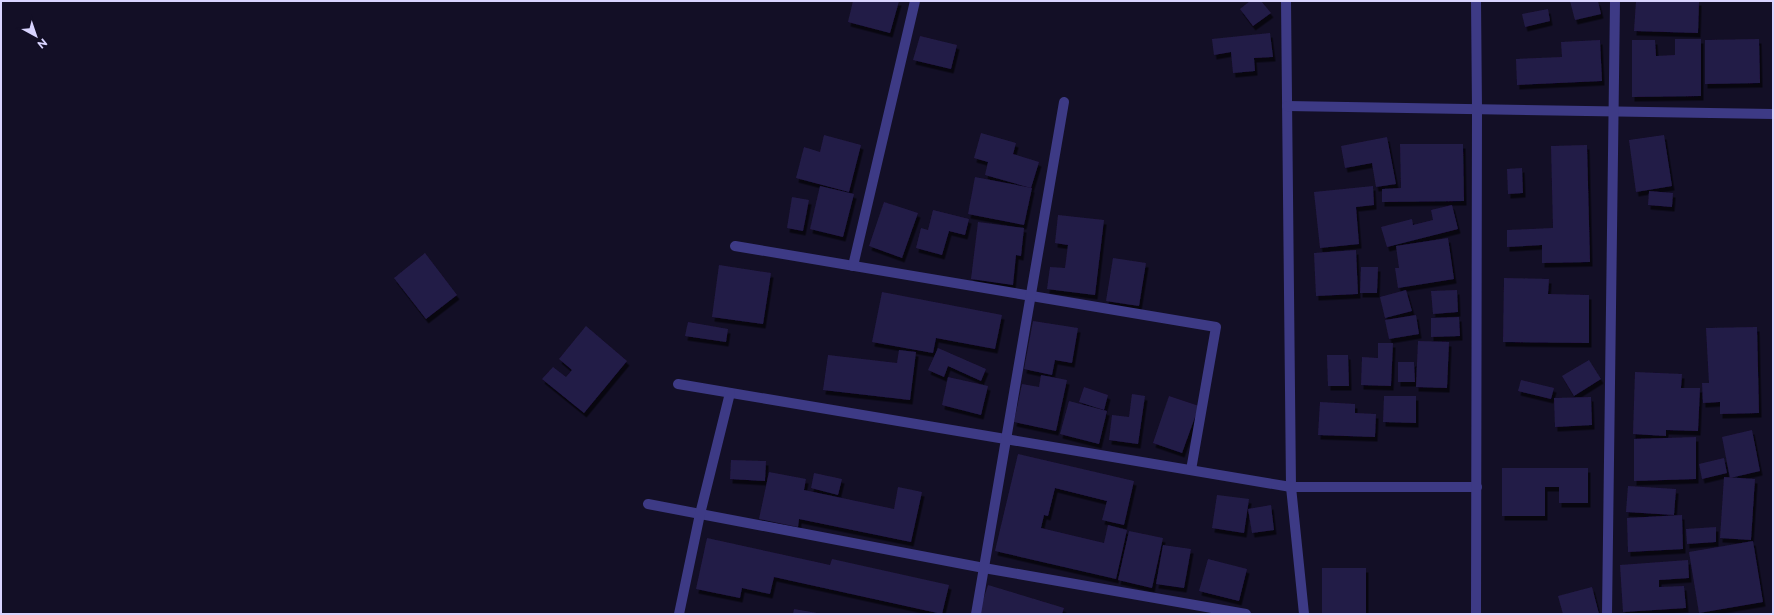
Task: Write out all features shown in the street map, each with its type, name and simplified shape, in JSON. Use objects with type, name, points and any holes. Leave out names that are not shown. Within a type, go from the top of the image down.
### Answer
[{"type":"street","points":[[853,266],[915,1]]},
{"type":"street","points":[[1286,1],[1291,487],[1304,614]]},
{"type":"street","points":[[1476,1],[1476,614]]},
{"type":"street","points":[[1607,614],[1615,1]]},
{"type":"street","points":[[976,614],[1064,102]]},
{"type":"street","points":[[1287,106],[1773,114]]},
{"type":"street","points":[[735,246],[1216,327],[1192,470]]},
{"type":"street","points":[[678,384],[1291,487],[1477,487]]},
{"type":"street","points":[[679,614],[700,514],[730,393]]},
{"type":"street","points":[[648,504],[984,568],[1246,614]]},
{"type":"building","points":[[853,1],[899,1],[890,33],[848,22]]},
{"type":"building","points":[[1250,1],[1261,1],[1271,13],[1253,26],[1240,9]]},
{"type":"building","points":[[1570,1],[1598,1],[1601,14],[1575,20]]},
{"type":"building","points":[[1636,1],[1699,1],[1698,33],[1634,31]]},
{"type":"building","points":[[1548,9],[1550,21],[1525,27],[1522,14]]},
{"type":"building","points":[[1270,33],[1273,57],[1254,58],[1255,71],[1233,73],[1231,52],[1214,55],[1212,39]]},
{"type":"building","points":[[920,36],[957,45],[951,69],[913,60]]},
{"type":"building","points":[[1675,39],[1701,39],[1701,96],[1632,97],[1632,40],[1655,40],[1656,56],[1675,55]]},
{"type":"building","points":[[1759,39],[1760,83],[1705,84],[1705,40]]},
{"type":"building","points":[[1600,40],[1602,81],[1517,85],[1516,59],[1562,57],[1561,42]]},
{"type":"building","points":[[981,133],[1016,143],[1013,154],[1039,162],[1031,188],[985,175],[988,162],[974,158]]},
{"type":"building","points":[[824,135],[861,145],[849,192],[796,178],[804,147],[820,152]]},
{"type":"building","points":[[1664,135],[1672,186],[1636,192],[1629,140]]},
{"type":"building","points":[[1387,137],[1396,184],[1376,187],[1372,163],[1345,168],[1341,146]]},
{"type":"building","points":[[1400,144],[1463,144],[1464,201],[1382,202],[1382,189],[1401,188]]},
{"type":"building","points":[[1587,145],[1590,262],[1542,263],[1542,245],[1507,247],[1507,230],[1553,228],[1551,146]]},
{"type":"building","points":[[1522,168],[1523,193],[1508,194],[1507,169]]},
{"type":"building","points":[[975,177],[1032,188],[1024,225],[968,214]]},
{"type":"building","points":[[820,186],[854,194],[843,237],[810,229]]},
{"type":"building","points":[[1373,186],[1374,205],[1356,207],[1359,244],[1320,248],[1314,192]]},
{"type":"building","points":[[1649,191],[1673,193],[1672,207],[1648,205]]},
{"type":"building","points":[[792,197],[809,200],[803,231],[787,228]]},
{"type":"building","points":[[884,202],[918,213],[902,258],[869,246]]},
{"type":"building","points":[[1452,205],[1458,229],[1387,247],[1381,227],[1412,219],[1413,225],[1433,220],[1431,210]]},
{"type":"building","points":[[933,210],[969,219],[965,235],[949,231],[942,255],[916,248],[921,228],[928,230]]},
{"type":"building","points":[[1058,215],[1104,220],[1095,295],[1047,289],[1050,267],[1065,268],[1068,245],[1055,243]]},
{"type":"building","points":[[978,222],[1024,228],[1021,256],[1016,255],[1013,285],[971,279]]},
{"type":"building","points":[[1448,238],[1454,279],[1398,288],[1395,268],[1399,268],[1396,246]]},
{"type":"building","points":[[1356,250],[1358,294],[1316,296],[1314,253]]},
{"type":"building","points":[[425,253],[457,295],[426,319],[394,278]]},
{"type":"building","points":[[1113,258],[1146,263],[1139,306],[1106,301]]},
{"type":"building","points":[[719,265],[771,273],[763,324],[712,317]]},
{"type":"building","points":[[1361,267],[1378,267],[1377,293],[1360,293]]},
{"type":"building","points":[[1504,278],[1549,279],[1548,294],[1589,295],[1589,343],[1503,342]]},
{"type":"building","points":[[1406,290],[1412,311],[1385,318],[1380,297]]},
{"type":"building","points":[[1457,290],[1458,312],[1433,314],[1431,291]]},
{"type":"building","points":[[882,292],[1002,315],[995,349],[936,338],[933,353],[872,342]]},
{"type":"building","points":[[1416,315],[1419,334],[1389,339],[1385,320]]},
{"type":"building","points":[[1459,317],[1460,336],[1431,337],[1431,318]]},
{"type":"building","points":[[1033,321],[1078,328],[1072,363],[1055,360],[1052,375],[1024,369]]},
{"type":"building","points":[[688,322],[728,329],[726,342],[685,336]]},
{"type":"building","points":[[586,326],[627,361],[584,413],[542,379],[553,367],[566,377],[572,370],[559,359]]},
{"type":"building","points":[[1757,327],[1759,413],[1720,414],[1720,402],[1703,403],[1702,383],[1709,383],[1706,328]]},
{"type":"building","points":[[1418,341],[1449,342],[1447,388],[1416,387]]},
{"type":"building","points":[[1378,343],[1393,343],[1391,386],[1361,385],[1362,357],[1378,358]]},
{"type":"building","points":[[938,348],[986,369],[981,381],[948,366],[944,377],[928,370]]},
{"type":"building","points":[[899,350],[916,352],[910,400],[823,390],[828,355],[897,363]]},
{"type":"building","points":[[1327,355],[1348,355],[1349,386],[1328,386]]},
{"type":"building","points":[[1589,360],[1601,379],[1574,396],[1562,376]]},
{"type":"building","points":[[1398,362],[1414,362],[1415,382],[1398,382]]},
{"type":"building","points":[[1635,372],[1682,374],[1681,388],[1700,388],[1698,431],[1666,430],[1666,436],[1633,434]]},
{"type":"building","points":[[1041,375],[1067,380],[1056,431],[1014,422],[1022,384],[1039,387]]},
{"type":"building","points":[[948,377],[988,386],[981,415],[942,405]]},
{"type":"building","points":[[1521,380],[1554,388],[1551,399],[1518,391]]},
{"type":"building","points":[[1084,387],[1108,395],[1104,410],[1079,402]]},
{"type":"building","points":[[1132,394],[1145,396],[1138,444],[1109,440],[1112,415],[1129,417]]},
{"type":"building","points":[[1169,396],[1199,406],[1182,453],[1153,443]]},
{"type":"building","points":[[1384,396],[1416,396],[1416,423],[1383,422]]},
{"type":"building","points":[[1591,397],[1592,425],[1555,427],[1554,398]]},
{"type":"building","points":[[1069,401],[1107,411],[1099,444],[1060,434]]},
{"type":"building","points":[[1320,402],[1355,404],[1355,413],[1376,414],[1375,437],[1318,435]]},
{"type":"building","points":[[1752,430],[1760,471],[1730,478],[1722,437]]},
{"type":"building","points":[[1696,437],[1696,479],[1634,481],[1634,439]]},
{"type":"building","points":[[1018,454],[1134,481],[1124,525],[1102,520],[1107,501],[1055,488],[1048,516],[1044,515],[1041,528],[1104,543],[1108,525],[1127,530],[1116,579],[995,551]]},
{"type":"building","points":[[1724,458],[1727,473],[1702,479],[1699,464]]},
{"type":"building","points":[[731,460],[766,461],[765,481],[730,479]]},
{"type":"building","points":[[1502,468],[1588,468],[1588,503],[1559,503],[1559,487],[1545,487],[1545,516],[1502,516]]},
{"type":"building","points":[[769,472],[806,479],[804,490],[894,509],[898,487],[922,492],[911,542],[799,519],[798,527],[759,519]]},
{"type":"building","points":[[814,473],[842,479],[838,495],[811,488]]},
{"type":"building","points":[[1724,477],[1755,479],[1751,540],[1720,538]]},
{"type":"building","points":[[1628,486],[1676,489],[1674,515],[1626,512]]},
{"type":"building","points":[[1217,495],[1249,499],[1244,533],[1212,528]]},
{"type":"building","points":[[1271,505],[1274,530],[1252,533],[1248,509]]},
{"type":"building","points":[[1682,515],[1683,549],[1628,552],[1627,518]]},
{"type":"building","points":[[1716,527],[1716,542],[1687,544],[1686,529]]},
{"type":"building","points":[[1129,531],[1163,538],[1152,588],[1118,580]]},
{"type":"building","points":[[707,538],[830,565],[832,559],[949,585],[942,614],[774,577],[770,594],[742,588],[740,598],[696,589]]},
{"type":"building","points":[[1753,541],[1763,602],[1699,613],[1689,552]]},
{"type":"building","points":[[1163,545],[1191,549],[1184,588],[1156,584]]},
{"type":"building","points":[[1208,559],[1247,569],[1239,601],[1199,591]]},
{"type":"building","points":[[1688,560],[1689,578],[1659,580],[1659,587],[1684,586],[1686,608],[1623,612],[1620,565]]},
{"type":"building","points":[[1322,568],[1366,568],[1366,614],[1322,614]]},
{"type":"building","points":[[988,585],[1064,608],[1062,614],[979,613]]},
{"type":"building","points":[[1592,587],[1599,614],[1563,614],[1558,596]]},
{"type":"building","points":[[794,609],[817,613],[817,614],[793,614]]}]
